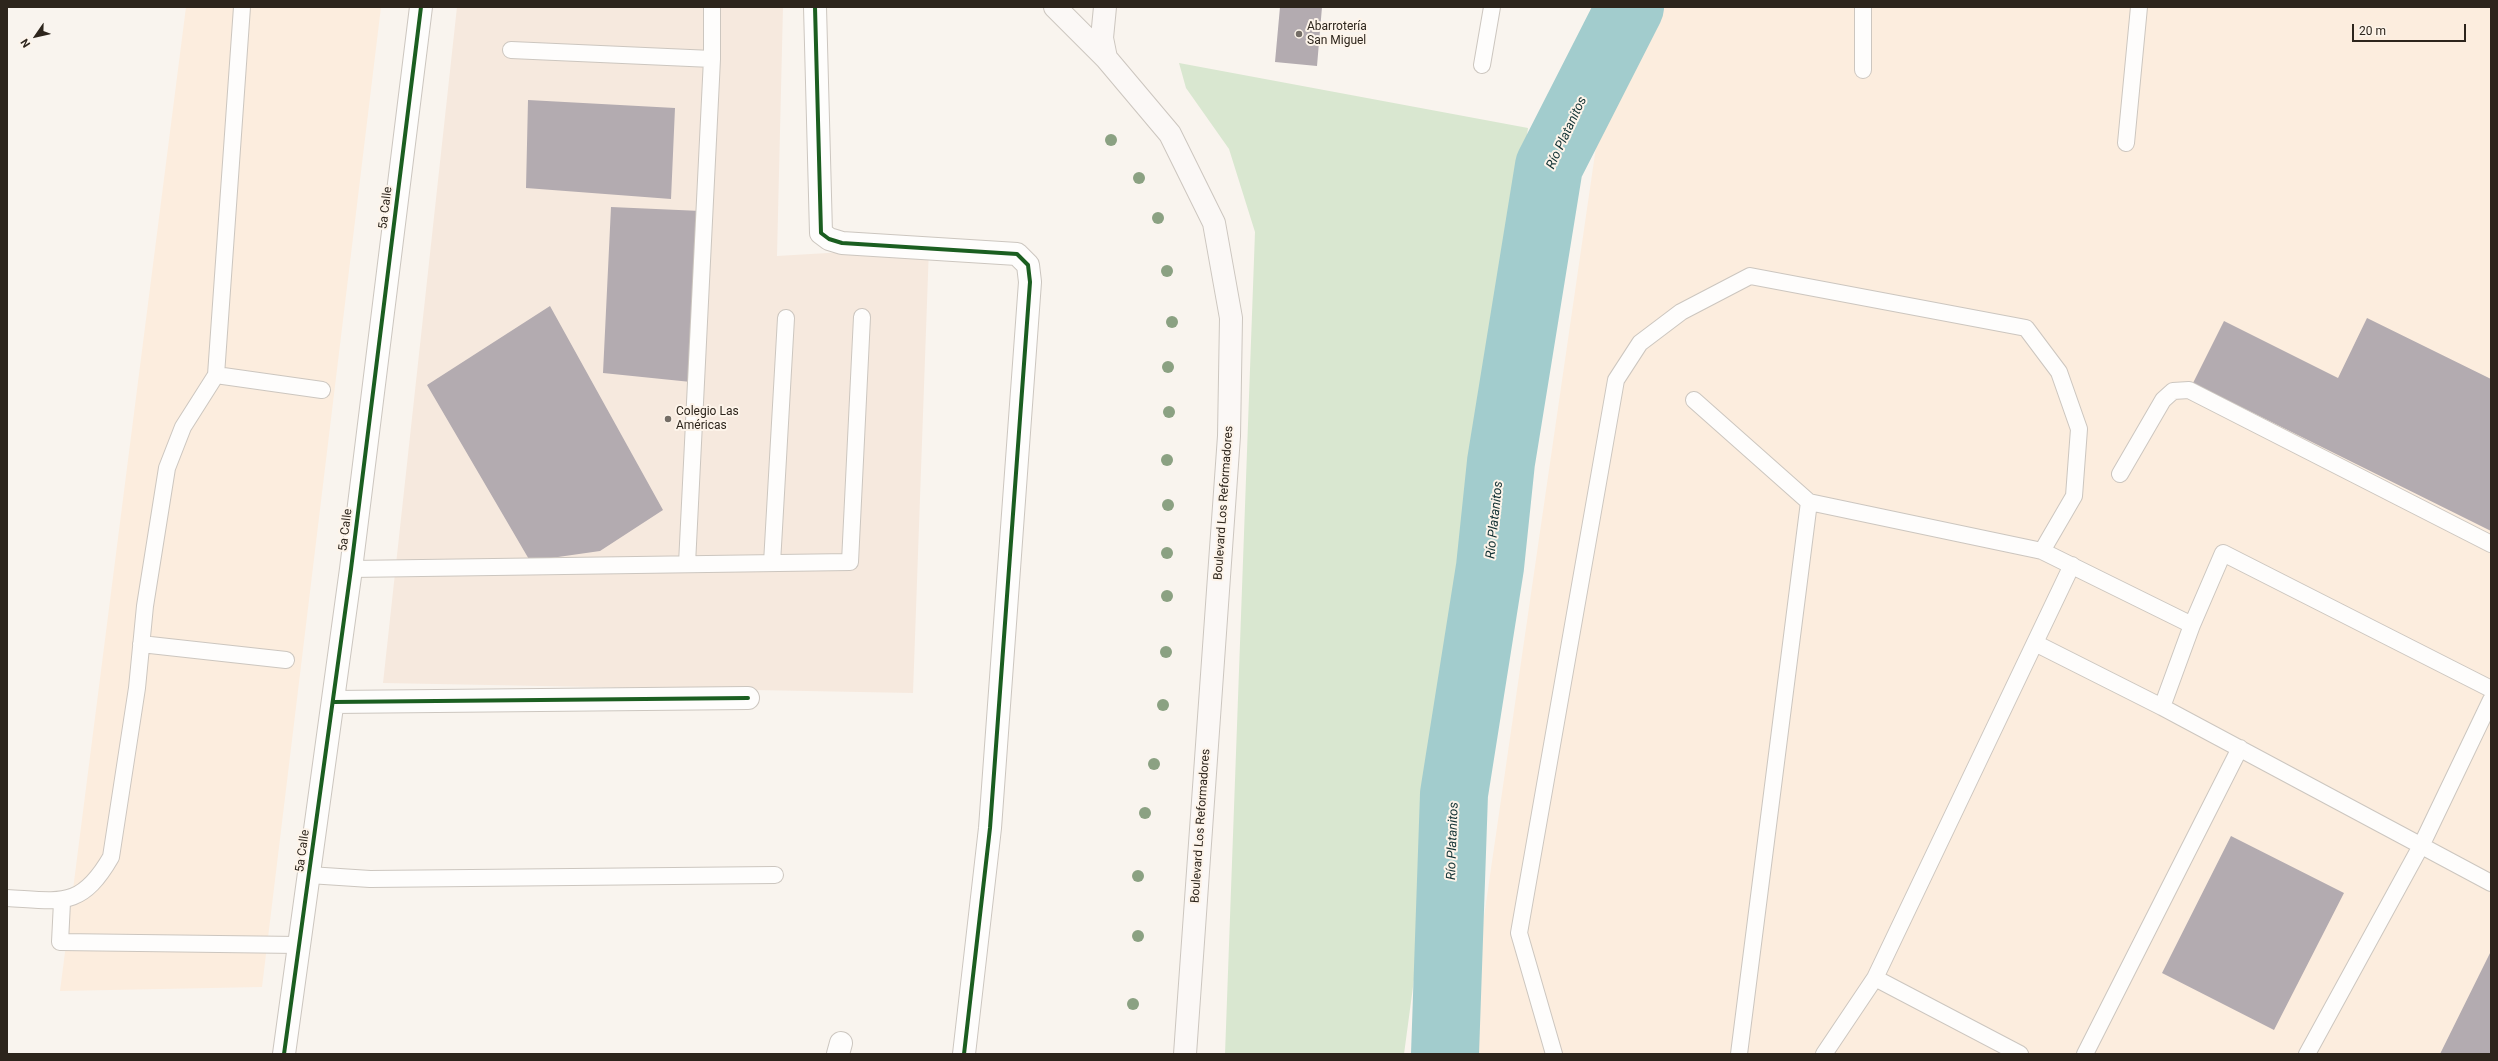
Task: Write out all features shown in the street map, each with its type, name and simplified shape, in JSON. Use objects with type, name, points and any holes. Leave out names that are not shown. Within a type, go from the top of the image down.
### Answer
[{"type":"main road","name":"Boulevard Los Reformadores","points":[[1055,7],[1106,58],[1170,134],[1214,223],[1231,318],[1229,436],[1185,1054]]},
{"type":"main road","points":[[1105,7],[1102,38],[1106,58]]},
{"type":"street","name":"5a Calle","points":[[284,1054],[298,945],[352,569],[422,7]]},
{"type":"street","points":[[815,7],[821,233],[830,239],[842,243],[1017,254],[1028,265],[1030,276],[990,828],[964,1054]]},
{"type":"street","points":[[333,702],[748,698]]},
{"type":"lane","points":[[7,898],[62,902],[82,894],[100,876],[111,857],[137,688],[141,644],[166,468],[183,427],[216,375],[242,7]]},
{"type":"lane","points":[[687,564],[712,59],[712,7]]},
{"type":"lane","points":[[1482,65],[1492,7]]},
{"type":"lane","points":[[1863,7],[1863,70]]},
{"type":"lane","points":[[2126,143],[2139,7]]},
{"type":"lane","points":[[510,50],[712,59]]},
{"type":"lane","points":[[1554,1054],[1519,933],[1616,380],[1640,343],[1681,312],[1750,276],[2026,328],[2058,372],[2080,429],[2074,496],[2042,550]]},
{"type":"lane","points":[[352,569],[850,562],[862,317]]},
{"type":"lane","points":[[772,563],[786,318]]},
{"type":"lane","points":[[216,375],[322,390]]},
{"type":"lane","points":[[2120,474],[2163,400],[2173,391],[2189,390],[2491,544]]},
{"type":"lane","points":[[1694,400],[1809,502],[2042,550],[2192,625]]},
{"type":"lane","points":[[1739,1054],[1809,502]]},
{"type":"lane","points":[[2162,707],[2192,625],[2224,553],[2491,689]]},
{"type":"lane","points":[[1824,1054],[1875,978],[2072,565]]},
{"type":"lane","points":[[2034,643],[2162,707],[2422,844],[2491,883]]},
{"type":"lane","points":[[141,644],[286,660]]},
{"type":"lane","points":[[2307,1054],[2422,844],[2491,700]]},
{"type":"lane","points":[[2085,1054],[2240,748]]},
{"type":"lane","points":[[309,875],[370,879],[775,875]]},
{"type":"lane","points":[[62,902],[60,942],[298,945]]},
{"type":"lane","points":[[1875,978],[2020,1054]]},
{"type":"shaded area","points":[[186,7],[381,7],[262,987],[60,991]]},
{"type":"shaded area","name":"Colegio Las Américas","points":[[457,7],[783,7],[777,256],[929,247],[913,693],[383,683]]},
{"type":"shaded area","points":[[1653,7],[2491,7],[2491,1054],[1464,1054],[1596,147],[1579,141]]},
{"type":"green space","points":[[1179,63],[1528,128],[1404,1054],[1225,1054],[1255,232],[1229,149],[1186,88]]},
{"type":"building","name":"Abarrotería San Miguel","points":[[1280,7],[1322,7],[1317,66],[1275,62]]},
{"type":"building","points":[[528,100],[675,108],[671,199],[526,188]]},
{"type":"building","points":[[611,207],[701,211],[691,382],[603,373]]},
{"type":"building","points":[[550,306],[663,510],[600,551],[530,561],[427,385]]},
{"type":"building","points":[[2367,318],[2491,379],[2491,531],[2193,383],[2224,321],[2338,378]]},
{"type":"building","points":[[2231,836],[2344,893],[2274,1030],[2162,973]]},
{"type":"building","points":[[2491,951],[2491,1054],[2440,1054]]},
{"type":"waterway","name":"Río Platanitos","points":[[1445,1054],[1454,794],[1490,567],[1501,462],[1549,166],[1630,7]]},
{"type":"cycle path","points":[[284,1054],[351,569],[421,7]]},
{"type":"cycle path","points":[[815,7],[821,233],[829,239],[842,243],[1017,254],[1028,265],[1030,282],[990,828],[964,1054]]},
{"type":"cycle path","points":[[333,702],[748,698]]},
{"type":"place","name":"Abarrotería San Miguel","points":[[1299,34]]},
{"type":"place","name":"Colegio Las Américas","points":[[668,419]]}]
